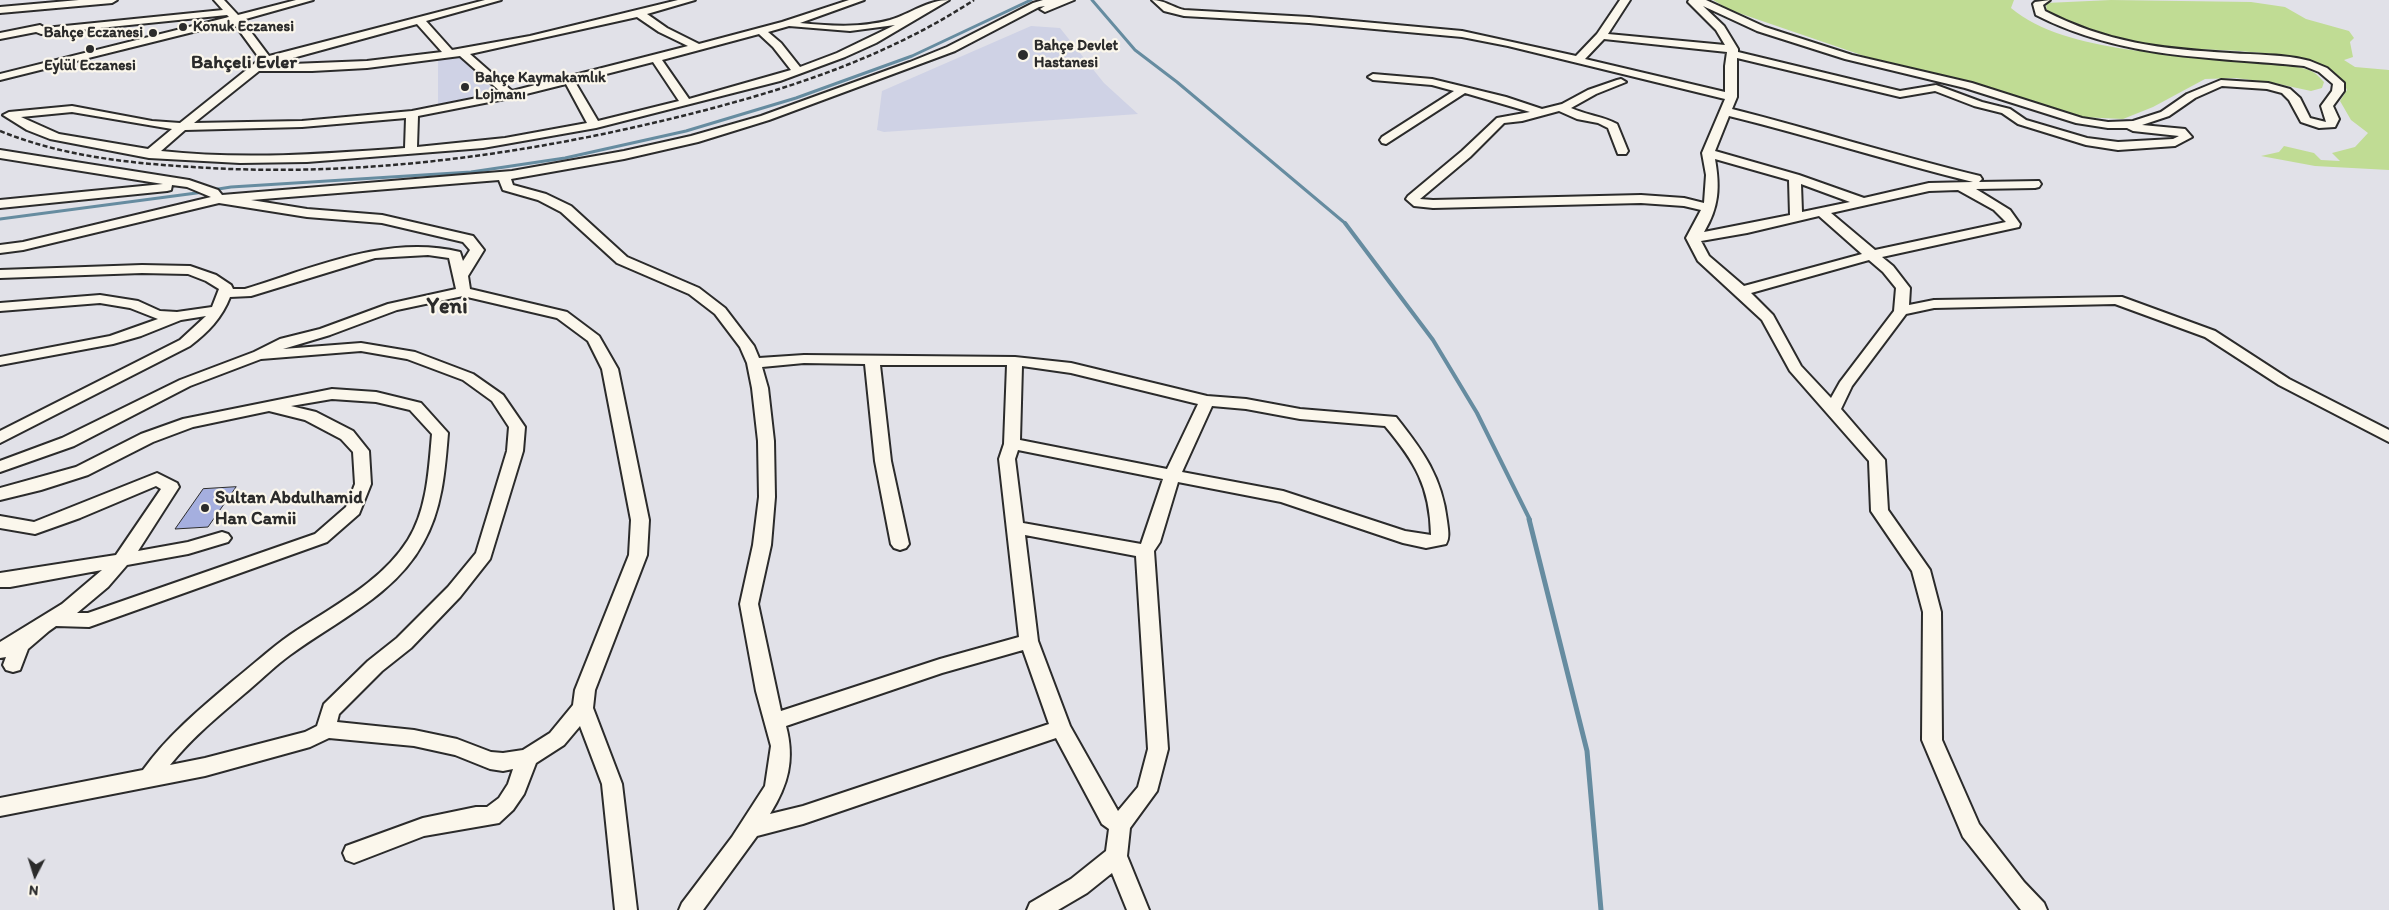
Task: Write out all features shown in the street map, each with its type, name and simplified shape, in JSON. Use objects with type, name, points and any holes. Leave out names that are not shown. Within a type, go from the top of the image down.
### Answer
[{"type":"street","points":[[0,10],[112,0]]},
{"type":"street","points":[[219,0],[266,60]]},
{"type":"street","points":[[0,77],[308,0]]},
{"type":"street","points":[[0,36],[40,28],[41,31],[120,23],[234,17],[319,0]]},
{"type":"street","points":[[149,154],[266,60],[496,0]]},
{"type":"street","points":[[640,0],[653,10]]},
{"type":"street","points":[[257,68],[307,70],[369,66],[463,53],[690,0]]},
{"type":"street","points":[[4,112],[72,109],[152,124],[185,127],[302,124],[412,114],[510,95],[656,58],[786,24],[859,0]]},
{"type":"street","points":[[786,24],[857,28],[885,24],[906,18],[944,0]]},
{"type":"street","points":[[506,181],[694,140],[765,118],[914,64],[952,48],[1036,6],[1054,0]]},
{"type":"street","points":[[0,249],[42,242],[217,196],[258,201],[506,181],[647,159],[766,125],[950,57],[1044,9],[1069,0]]},
{"type":"street","points":[[1157,0],[1168,8],[1184,13],[1309,20],[1462,34],[1508,43],[1731,97]]},
{"type":"street","points":[[1577,61],[1601,36],[1624,0]]},
{"type":"street","points":[[1690,0],[1720,28],[1733,52],[1730,66],[1731,97],[1708,153],[1712,175],[1712,199],[1699,230],[1693,238]]},
{"type":"street","points":[[1601,36],[1733,52],[1900,94],[1936,88],[1978,104],[2006,112],[2022,122],[2086,141],[2118,146],[2175,142],[2186,137],[2181,131],[2080,121],[1968,85],[1849,57],[1761,30],[1698,0]]},
{"type":"street","points":[[2045,0],[2038,4],[2040,13],[2058,24],[2099,39],[2141,48],[2306,64],[2323,70],[2339,84],[2338,91],[2327,106],[2334,119],[2331,125],[2319,125],[2305,120],[2294,98],[2286,91],[2262,85],[2221,83],[2191,96],[2165,114],[2134,124],[2108,125]]},
{"type":"street","points":[[4,112],[39,131],[149,154],[225,160],[273,160],[411,151],[545,136],[686,103],[797,71],[860,47],[892,32],[930,7]]},
{"type":"street","points":[[639,13],[662,30],[697,47]]},
{"type":"street","points":[[418,20],[450,55]]},
{"type":"street","points":[[120,23],[136,44]]},
{"type":"street","points":[[760,30],[778,45],[797,71]]},
{"type":"street","points":[[463,53],[510,95]]},
{"type":"street","points":[[656,58],[686,103]]},
{"type":"street","points":[[1373,77],[1426,81],[1464,89],[1543,113]]},
{"type":"street","points":[[569,80],[594,126]]},
{"type":"street","points":[[1621,82],[1543,113],[1501,120],[1460,158],[1412,198],[1418,203],[1424,204],[1641,199],[1684,202],[1708,208]]},
{"type":"street","points":[[1386,140],[1464,89]]},
{"type":"street","points":[[1559,107],[1581,117],[1601,120],[1613,126],[1622,152]]},
{"type":"street","points":[[1693,238],[1928,188],[2035,184],[1990,181],[1954,175],[1827,137],[1725,111]]},
{"type":"street","points":[[411,151],[412,114]]},
{"type":"street","points":[[1708,153],[1796,178],[1863,202]]},
{"type":"street","points":[[0,154],[192,185],[217,196],[307,214],[382,219],[468,239],[477,250],[462,284]]},
{"type":"street","points":[[1796,178],[1796,217]]},
{"type":"street","points":[[506,181],[542,196],[566,209],[622,260],[694,290],[720,311],[747,346],[754,363],[760,388],[766,441],[767,498],[762,545],[749,604],[774,722],[781,746],[775,788],[749,829],[690,910]]},
{"type":"street","points":[[0,204],[192,185]]},
{"type":"street","points":[[1741,291],[1872,255],[2014,224],[2012,218],[1960,186]]},
{"type":"street","points":[[1822,212],[1888,269],[1903,288],[1901,311],[1845,385],[1833,409]]},
{"type":"street","points":[[1693,238],[1703,258],[1741,291],[1768,318],[1795,368],[1876,460],[1880,511],[1920,570],[1932,612],[1932,740],[1971,830],[2016,889],[2036,910]]},
{"type":"street","points":[[225,293],[246,293],[374,254],[428,251],[455,255],[462,284]]},
{"type":"street","points":[[0,274],[142,269],[190,270],[211,278],[226,288],[218,310],[207,326],[185,343],[0,438]]},
{"type":"street","points":[[0,467],[68,442],[185,383],[259,355],[285,342],[325,332],[462,284],[562,314],[594,339],[610,369],[640,520],[638,555],[585,690],[583,708],[612,784],[626,910]]},
{"type":"street","points":[[0,307],[100,299],[133,304],[157,315],[177,316],[218,310]]},
{"type":"street","points":[[1901,311],[1934,304],[2117,300],[2210,334],[2284,382],[2389,437]]},
{"type":"street","points":[[0,361],[111,339],[160,325],[177,316]]},
{"type":"street","points":[[259,355],[361,347],[410,355],[468,377],[498,398],[517,426],[515,451],[484,554],[454,592],[404,643],[375,666],[331,710],[326,724],[329,726],[328,730]]},
{"type":"street","points":[[754,363],[804,360],[1016,361],[1071,368],[1207,400],[1246,404],[1300,414],[1390,421],[1417,455],[1429,481],[1437,510],[1440,540],[1426,542],[1403,537],[1283,497],[1012,444]]},
{"type":"street","points":[[872,360],[883,461],[900,544]]},
{"type":"street","points":[[1016,361],[1012,444],[1006,459],[1017,528],[1029,641],[1061,728],[1110,817],[1120,825]]},
{"type":"street","points":[[0,494],[35,486],[82,471],[147,438],[189,423],[332,394],[376,397],[415,406],[440,433],[429,509],[415,542],[400,563],[360,597],[276,656],[206,716],[159,762],[149,778]]},
{"type":"street","points":[[1138,910],[1116,856],[1120,825],[1147,791],[1158,749],[1145,551],[1151,542],[1172,476],[1207,400]]},
{"type":"street","points":[[53,619],[88,620],[321,538],[353,510],[363,484],[361,451],[347,435],[310,416],[266,406]]},
{"type":"street","points":[[0,522],[35,528],[158,479],[171,486],[124,559],[114,571],[53,619],[0,651]]},
{"type":"street","points":[[1017,528],[1145,551]]},
{"type":"street","points":[[0,580],[10,580],[188,548],[222,538]]},
{"type":"street","points":[[13,666],[15,652],[27,635]]},
{"type":"street","points":[[774,722],[940,666],[1029,641]]},
{"type":"street","points":[[0,807],[149,778],[243,756],[310,739],[328,730],[414,738],[457,747],[490,760],[503,762],[527,758],[557,739],[583,708]]},
{"type":"street","points":[[749,829],[804,815],[1061,728]]},
{"type":"street","points":[[354,853],[423,827],[476,816],[491,816],[506,804],[517,788],[527,758]]},
{"type":"street","points":[[1038,910],[1080,886],[1116,856]]},
{"type":"shaded area","name":"Bahçe Devlet Hastanesi","points":[[1031,26],[1060,28],[1104,83],[1138,114],[884,132],[877,130],[882,91]]},
{"type":"shaded area","name":"Bahçe Kaymakamlık Lojmanı","points":[[461,57],[501,95],[438,107],[438,60]]},
{"type":"green space","points":[[1713,0],[2014,0],[2011,8],[2035,23],[2063,35],[2127,49],[2293,66],[2313,72],[2324,82],[2322,88],[2311,91],[2274,83],[2236,78],[2205,79],[2153,107],[2123,119],[2081,117],[2037,106],[1968,83],[1873,59],[1730,10]]},
{"type":"green space","points":[[2111,0],[2251,2],[2285,7],[2306,19],[2349,31],[2354,38],[2350,42],[2353,57],[2344,60],[2355,67],[2389,70],[2389,170],[2315,166],[2261,156],[2279,152],[2284,146],[2314,153],[2321,160],[2340,161],[2332,153],[2355,147],[2368,133],[2351,120],[2340,101],[2347,90],[2341,80],[2331,72],[2309,61],[2265,53],[2175,48],[2130,42],[2099,34],[2047,15],[2046,3]]},
{"type":"building","name":"Sultan Abdulhamid Han Camii","points":[[236,487],[208,527],[175,529],[203,489]]},
{"type":"waterway","points":[[212,190],[231,187],[471,172],[565,158],[686,131],[796,98],[912,56],[1031,0]]},
{"type":"waterway","points":[[1092,0],[1135,50],[1177,82],[1345,223]]},
{"type":"waterway","points":[[0,219],[204,192]]},
{"type":"waterway","points":[[1345,223],[1433,340],[1477,413],[1530,520]]},
{"type":"waterway","points":[[1529,519],[1587,751],[1601,910]]},
{"type":"railway","points":[[0,131],[47,147],[95,157],[144,163],[254,170],[375,166],[496,153],[555,143],[674,118],[791,85],[867,57],[939,21],[974,0]]},
{"type":"place","name":"Konuk Eczanesi","points":[[183,27]]},
{"type":"place","name":"Bahçe Eczanesi","points":[[153,33]]},
{"type":"place","name":"Eylül Eczanesi","points":[[90,49]]},
{"type":"place","name":"Bahçe Devlet Hastanesi","points":[[1023,55]]},
{"type":"place","name":"Bahçe Kaymakamlık Lojmanı","points":[[465,87]]},
{"type":"place","name":"Sultan Abdulhamid Han Camii","points":[[205,508]]},
{"type":"district","name":"Bahçeli Evler","points":[[244,63]]},
{"type":"district","name":"Yeni","points":[[447,307]]}]
